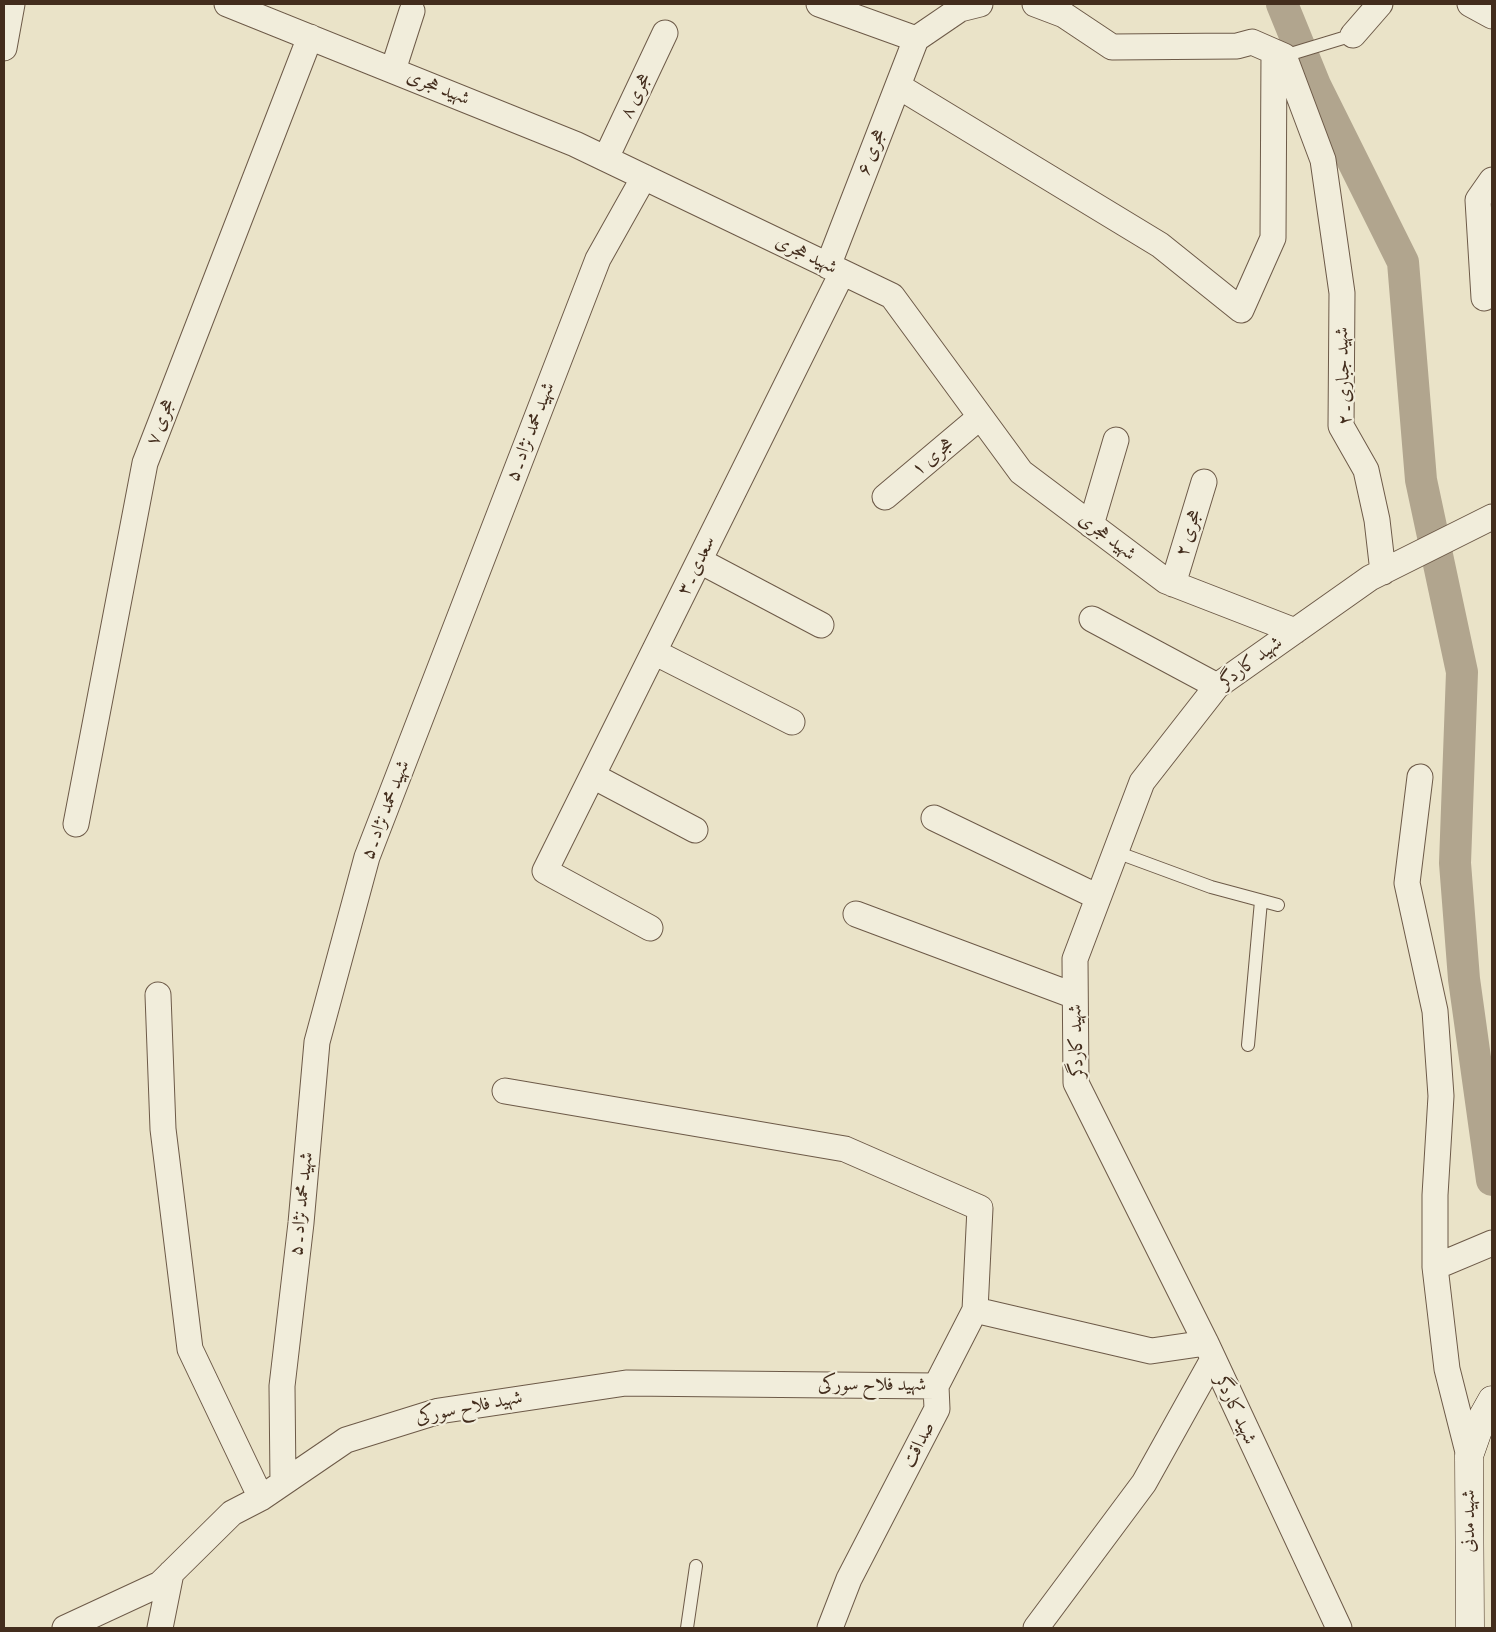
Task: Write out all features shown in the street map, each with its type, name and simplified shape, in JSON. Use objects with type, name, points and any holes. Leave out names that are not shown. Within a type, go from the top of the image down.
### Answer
[{"type":"street","points":[[4,48],[12,4]]},
{"type":"street","name":"شهید هجری","points":[[227,4],[575,144],[892,296],[1021,472],[1166,581],[1295,631]]},
{"type":"street","points":[[819,4],[916,39],[960,9],[980,4]]},
{"type":"street","points":[[898,86],[1160,245],[1242,310],[1273,238],[1272,99],[1279,54],[1252,42],[1237,46],[1112,47],[1064,15],[1035,4]]},
{"type":"street","points":[[1353,35],[1380,4]]},
{"type":"street","points":[[393,70],[412,11]]},
{"type":"street","name":"هجری ۸","points":[[606,158],[665,33]]},
{"type":"street","name":"هجری ۷","points":[[76,824],[145,462],[310,37]]},
{"type":"street","name":"هجری ۶","points":[[835,269],[916,39]]},
{"type":"street","name":"شهید جباری ـ ۲","points":[[1279,54],[1323,160],[1342,293],[1341,426],[1366,470],[1377,520],[1392,567]]},
{"type":"street","name":"شهید محمد نژاد ـ ۵","points":[[283,1483],[282,1386],[317,1042],[367,857],[598,259],[644,177]]},
{"type":"street","points":[[1484,298],[1478,200],[1492,180]]},
{"type":"street","name":"سعدی ـ ۳","points":[[650,928],[545,872],[700,560],[835,269]]},
{"type":"street","name":"هجری ۱","points":[[885,497],[980,417]]},
{"type":"street","points":[[1091,525],[1116,440]]},
{"type":"street","name":"هجری ۲","points":[[1173,584],[1204,482]]},
{"type":"street","name":"شهید کاردگر","points":[[1339,1628],[1209,1352],[1076,1083],[1074,958],[1142,782],[1217,686],[1295,631],[1392,567],[1492,517]]},
{"type":"street","points":[[700,560],[821,625]]},
{"type":"street","points":[[1092,619],[1217,686]]},
{"type":"street","points":[[654,652],[792,722]]},
{"type":"street","points":[[593,776],[695,830]]},
{"type":"street","points":[[1420,777],[1407,883],[1436,1020],[1441,1096],[1435,1195],[1435,1267],[1447,1369],[1469,1456]]},
{"type":"street","points":[[934,818],[1098,897]]},
{"type":"street","points":[[856,914],[1075,996]]},
{"type":"street","points":[[158,995],[163,1130],[190,1349],[261,1498]]},
{"type":"street","points":[[505,1091],[845,1149],[980,1208],[975,1310],[1151,1351],[1209,1352],[1144,1483],[1036,1628]]},
{"type":"street","points":[[1435,1267],[1483,1247]]},
{"type":"street","name":"صداقت","points":[[830,1628],[850,1579],[937,1409],[936,1386],[975,1310]]},
{"type":"street","name":"شهید فلاح سورکی","points":[[65,1628],[160,1584],[232,1513],[261,1498],[346,1440],[440,1411],[506,1399],[626,1383],[936,1386]]},
{"type":"street","name":"شهید مدنی","points":[[1470,1628],[1469,1456],[1488,1408]]},
{"type":"street","points":[[160,1628],[171,1573]]},
{"type":"lane","points":[[1279,54],[1353,35]]},
{"type":"lane","points":[[1116,852],[1210,888],[1278,906]]},
{"type":"lane","points":[[1248,1045],[1261,901]]},
{"type":"lane","points":[[687,1628],[696,1566]]},
{"type":"waterway","points":[[1282,4],[1315,85],[1403,262],[1421,480],[1462,672],[1455,863],[1464,979],[1492,1180]]}]
